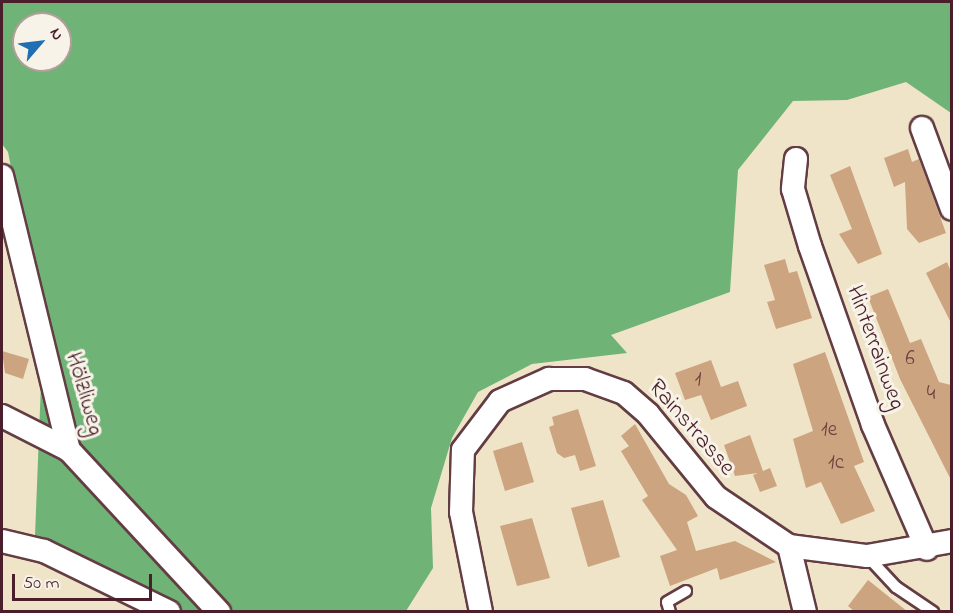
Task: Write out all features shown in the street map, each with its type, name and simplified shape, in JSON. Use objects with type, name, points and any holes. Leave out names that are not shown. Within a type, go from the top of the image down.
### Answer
[{"type":"street","points":[[922,128],[951,209]]},
{"type":"street","name":"Hinterrainweg","points":[[796,159],[793,189],[810,246],[873,425],[927,549]]},
{"type":"street","name":"Hölzliweg","points":[[2,176],[69,450],[219,612]]},
{"type":"street","name":"Rainstrasse","points":[[481,612],[461,512],[463,450],[501,401],[549,380],[585,379],[624,393],[648,414],[716,497],[789,546],[867,556],[927,549],[951,541]]},
{"type":"street","points":[[2,416],[69,450]]},
{"type":"street","points":[[2,541],[44,551],[169,612]]},
{"type":"street","points":[[789,546],[805,612]]},
{"type":"lane","points":[[867,556],[896,587],[933,612]]},
{"type":"lane","points":[[670,612],[668,602],[686,591]]},
{"type":"green space","points":[[2,2],[951,2],[951,113],[906,82],[847,100],[793,101],[738,170],[730,292],[611,335],[627,353],[532,364],[478,392],[452,438],[431,508],[433,568],[406,611],[165,611],[35,536],[43,332],[8,152],[2,144]]},
{"type":"building","points":[[908,149],[912,162],[919,159],[946,233],[919,243],[907,229],[905,182],[894,187],[884,158]]},
{"type":"building","points":[[850,166],[882,254],[858,264],[839,234],[852,229],[830,175]]},
{"type":"building","points":[[785,259],[789,273],[797,271],[812,318],[776,329],[767,302],[775,300],[764,265]]},
{"type":"building","points":[[947,262],[951,272],[951,323],[926,273]]},
{"type":"building","points":[[888,289],[910,343],[921,339],[939,382],[951,385],[951,480],[900,379],[868,297]]},
{"type":"building","points":[[2,351],[29,359],[23,379],[5,373]]},
{"type":"building","points":[[825,352],[864,462],[854,466],[875,511],[841,524],[821,482],[806,488],[793,439],[813,431],[793,364]]},
{"type":"building","points":[[711,360],[721,387],[738,381],[747,406],[711,420],[701,395],[685,400],[675,373]]},
{"type":"building","points":[[578,409],[596,466],[580,471],[575,455],[564,458],[557,453],[549,427],[554,425],[552,417]]},
{"type":"building","points":[[635,424],[669,484],[686,495],[698,516],[687,522],[696,551],[735,541],[776,562],[720,580],[717,568],[670,586],[660,556],[677,550],[642,500],[648,496],[621,451],[629,446],[621,436]]},
{"type":"building","points":[[750,435],[763,471],[770,468],[777,486],[760,492],[753,475],[758,473],[735,476],[724,445]]},
{"type":"building","points":[[522,442],[534,482],[505,491],[493,451]]},
{"type":"building","points":[[603,500],[620,557],[588,567],[571,508]]},
{"type":"building","points":[[532,518],[550,578],[517,586],[500,526]]},
{"type":"building","points":[[868,580],[908,612],[855,612],[848,606]]}]
